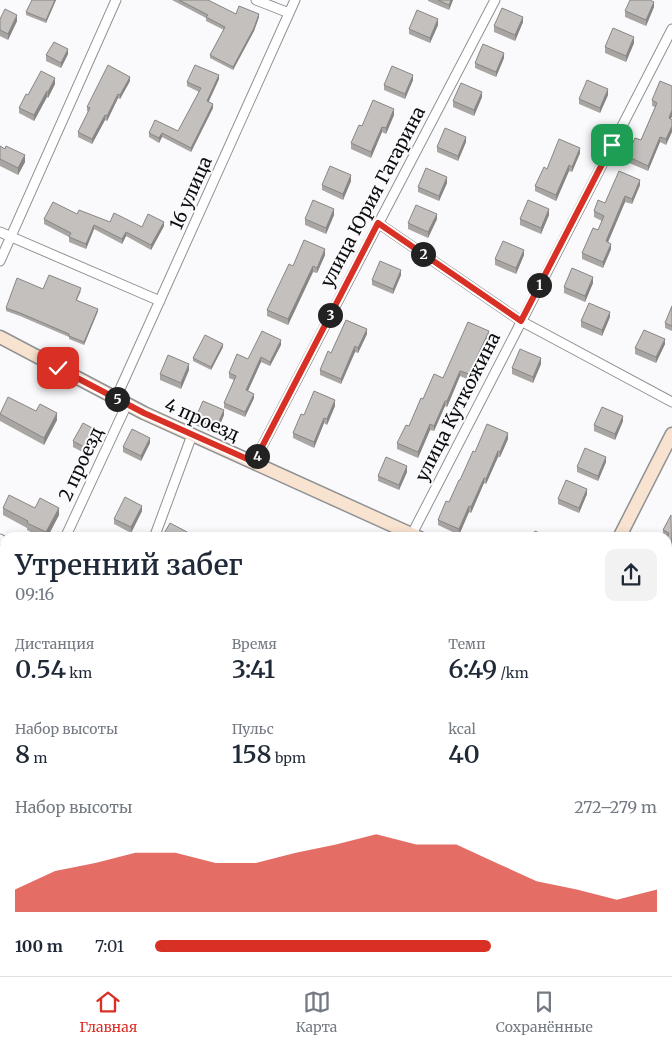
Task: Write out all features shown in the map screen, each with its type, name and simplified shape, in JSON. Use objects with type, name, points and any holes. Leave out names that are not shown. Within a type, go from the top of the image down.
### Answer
[{"type":"street","points":[[0,261],[116,0]]},
{"type":"street","points":[[256,0],[289,13]]},
{"type":"street","name":"16 улица","points":[[122,401],[160,301],[295,0]]},
{"type":"street","name":"улица Юрия Гагарина","points":[[254,462],[494,0]]},
{"type":"street","name":"улица Куткожина","points":[[418,532],[521,321],[672,29]]},
{"type":"street","points":[[378,223],[521,321],[672,402]]},
{"type":"street","points":[[0,232],[160,301]]},
{"type":"street","name":"4 проезд","points":[[0,337],[122,401],[192,435],[407,532]]},
{"type":"street","name":"2 проезд","points":[[67,532],[122,401]]},
{"type":"street","points":[[622,532],[672,434]]},
{"type":"street","points":[[156,532],[192,435]]},
{"type":"building","points":[[32,0],[55,0],[46,20],[26,12]]},
{"type":"building","points":[[179,0],[208,0],[236,14],[239,6],[259,14],[254,28],[233,67],[210,55],[225,27],[206,17],[208,15]]},
{"type":"building","points":[[438,0],[451,0],[449,5]]},
{"type":"building","points":[[630,0],[650,0],[654,2],[646,20],[625,11]]},
{"type":"building","points":[[502,8],[523,17],[515,35],[494,26]]},
{"type":"building","points":[[5,9],[17,15],[8,34],[0,30],[0,19]]},
{"type":"building","points":[[417,10],[438,19],[430,38],[409,29]]},
{"type":"building","points":[[613,28],[634,37],[626,56],[605,47]]},
{"type":"building","points":[[54,42],[68,49],[61,63],[46,55]]},
{"type":"building","points":[[483,44],[504,53],[496,72],[475,63]]},
{"type":"building","points":[[108,65],[130,77],[92,139],[78,132],[90,108],[87,107]]},
{"type":"building","points":[[195,65],[219,75],[207,101],[213,104],[191,148],[162,133],[159,138],[149,133],[155,120],[178,131],[201,88],[187,82]]},
{"type":"building","points":[[392,66],[413,75],[405,94],[384,85]]},
{"type":"building","points":[[41,71],[55,78],[34,115],[19,108]]},
{"type":"building","points":[[587,80],[608,89],[600,108],[579,99]]},
{"type":"building","points":[[660,81],[672,86],[672,110],[669,118],[672,120],[672,126],[666,139],[660,137],[648,166],[627,156],[635,138],[641,140],[657,103],[652,100]]},
{"type":"building","points":[[461,83],[482,92],[474,110],[453,101]]},
{"type":"building","points":[[373,100],[394,109],[386,128],[382,127],[371,152],[351,143],[359,125],[362,126]]},
{"type":"building","points":[[445,128],[466,137],[458,156],[437,147]]},
{"type":"building","points":[[559,139],[580,148],[572,167],[569,165],[556,195],[535,186],[544,167],[547,169]]},
{"type":"building","points":[[0,146],[5,149],[6,146],[25,155],[18,168],[0,159]]},
{"type":"building","points":[[330,166],[351,175],[343,194],[322,185]]},
{"type":"building","points":[[426,168],[447,177],[439,196],[418,187]]},
{"type":"building","points":[[619,171],[640,180],[632,199],[625,196],[606,241],[611,244],[603,262],[582,253],[593,228],[598,230],[604,216],[594,211],[598,200],[605,203]]},
{"type":"building","points":[[313,200],[334,209],[326,228],[305,219]]},
{"type":"building","points":[[528,200],[549,209],[541,228],[520,219]]},
{"type":"building","points":[[53,202],[77,214],[79,210],[110,222],[114,213],[142,227],[148,214],[164,222],[151,245],[126,232],[122,239],[94,225],[86,244],[69,237],[71,233],[44,219]]},
{"type":"building","points":[[416,205],[437,214],[428,232],[408,223]]},
{"type":"building","points":[[304,240],[325,249],[317,268],[313,266],[288,319],[267,310],[289,264],[293,266]]},
{"type":"building","points":[[503,241],[524,250],[516,268],[495,259]]},
{"type":"building","points":[[380,261],[401,270],[393,289],[372,280]]},
{"type":"building","points":[[572,268],[593,277],[585,296],[564,287]]},
{"type":"building","points":[[49,275],[81,288],[76,300],[98,309],[84,342],[6,308],[17,278],[43,289]]},
{"type":"building","points":[[589,303],[610,312],[602,330],[581,321]]},
{"type":"building","points":[[672,306],[672,326],[665,323]]},
{"type":"building","points":[[346,320],[367,329],[358,348],[355,346],[341,379],[320,370],[328,351],[331,353]]},
{"type":"building","points":[[468,322],[489,331],[469,374],[460,371],[447,401],[445,401],[434,426],[430,424],[418,452],[397,443],[406,425],[409,426],[434,374],[443,378]]},
{"type":"building","points":[[644,330],[665,339],[656,357],[635,348]]},
{"type":"building","points":[[262,331],[281,340],[270,362],[261,357],[246,390],[254,394],[245,412],[224,403],[236,376],[229,373],[237,354],[248,359]]},
{"type":"building","points":[[205,335],[223,344],[211,367],[193,358]]},
{"type":"building","points":[[520,349],[541,358],[533,377],[512,368]]},
{"type":"building","points":[[168,355],[189,364],[181,383],[160,374]]},
{"type":"building","points":[[314,391],[335,400],[327,419],[324,418],[314,442],[293,433],[301,414],[304,415]]},
{"type":"building","points":[[8,397],[36,411],[40,404],[57,413],[44,438],[0,414]]},
{"type":"building","points":[[203,401],[224,410],[216,428],[195,419]]},
{"type":"building","points":[[602,407],[623,416],[615,434],[594,425]]},
{"type":"building","points":[[83,423],[96,430],[86,448],[73,441]]},
{"type":"building","points":[[487,424],[508,433],[486,479],[484,478],[471,507],[469,506],[459,529],[438,520],[446,501],[449,502],[473,451],[475,452]]},
{"type":"building","points":[[132,429],[150,438],[141,456],[123,447]]},
{"type":"building","points":[[585,448],[606,457],[598,476],[577,467]]},
{"type":"building","points":[[386,457],[407,466],[399,485],[378,476]]},
{"type":"building","points":[[566,480],[587,489],[579,508],[558,499]]},
{"type":"building","points":[[9,495],[35,508],[40,498],[59,508],[46,532],[3,508]]},
{"type":"building","points":[[125,497],[142,506],[131,527],[114,519]]},
{"type":"building","points":[[671,515],[671,532],[663,530]]},
{"type":"building","points":[[170,523],[187,532],[165,532]]},
{"type":"route","points":[[58,368],[144,413],[254,462],[378,223],[521,321],[612,145]]}]
